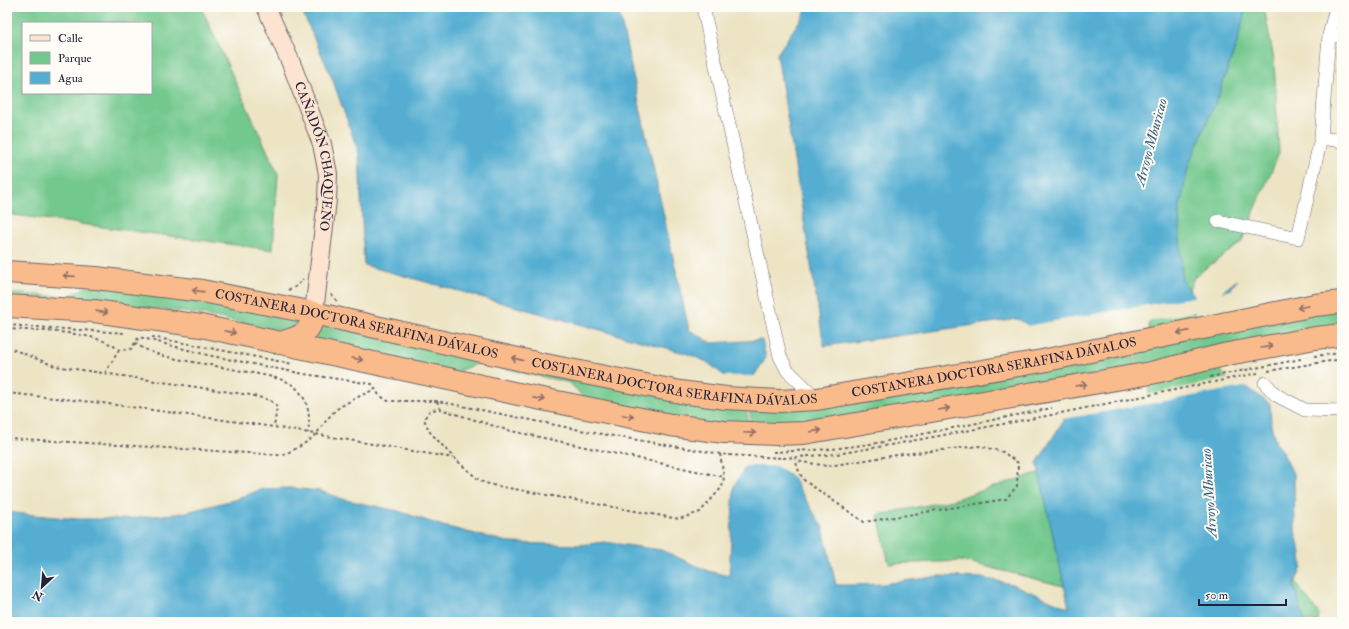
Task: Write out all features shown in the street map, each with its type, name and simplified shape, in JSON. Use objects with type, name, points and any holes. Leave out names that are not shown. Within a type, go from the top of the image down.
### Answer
[{"type":"highway","name":"COSTANERA DOCTORA SERAFINA DÁVALOS","points":[[7,272],[96,278],[202,291],[540,364],[680,392],[726,398],[779,401],[817,399],[1042,361],[1315,305],[1342,302]]},
{"type":"highway","points":[[7,306],[94,311],[201,326],[549,401],[671,425],[724,432],[779,443],[804,433],[1045,400],[1151,373],[1232,363],[1315,338],[1342,335]]},
{"type":"highway","points":[[281,343],[300,337],[308,331],[312,324],[314,314]]},
{"type":"main road","name":"CAÑADÓN CHAQUEÑO","points":[[266,7],[291,63],[322,144],[328,174],[327,200],[314,314]]},
{"type":"street","points":[[703,7],[780,356],[787,370],[817,399]]},
{"type":"street","points":[[1218,221],[1298,238],[1321,138],[1336,35],[1336,7]]},
{"type":"street","points":[[1321,138],[1342,141]]},
{"type":"street","points":[[1264,376],[1276,395],[1305,410],[1342,410]]},
{"type":"path","points":[[7,325],[128,334]]},
{"type":"path","points":[[7,329],[76,334],[112,344],[118,350],[131,349],[139,337],[207,355],[304,374],[372,384],[380,395],[388,401],[437,401],[590,432],[720,454],[784,458],[845,453],[1046,416],[1237,377],[1264,376],[1342,359]]},
{"type":"path","points":[[135,334],[295,364]]},
{"type":"path","points":[[135,343],[151,352],[177,359],[265,376],[290,384],[301,394],[309,409],[310,422],[308,433]]},
{"type":"path","points":[[7,347],[55,366],[250,395],[270,400],[277,407],[274,427]]},
{"type":"path","points":[[105,373],[118,350]]},
{"type":"path","points":[[1312,357],[1342,353]]},
{"type":"path","points":[[1232,363],[1304,358]]},
{"type":"path","points":[[7,438],[280,455],[291,452],[316,434],[336,410],[376,389]]},
{"type":"path","points":[[7,393],[102,403],[274,427],[454,458]]},
{"type":"path","points":[[779,443],[832,450],[878,443],[1045,400]]},
{"type":"path","points":[[437,401],[440,409]]},
{"type":"path","points":[[720,454],[724,477],[722,487],[700,512],[679,519],[480,481],[454,458],[429,431],[424,419],[430,410],[440,409],[507,430],[724,477]]},
{"type":"path","points":[[795,457],[798,473],[805,482],[864,522],[1006,499],[1017,486],[1018,463],[1003,452],[980,446],[903,454],[828,466],[796,461]]},
{"type":"green space","points":[[7,7],[201,7],[278,174],[273,250],[7,214]]},
{"type":"green space","points":[[937,7],[1264,7],[1274,60],[1279,153],[1241,243],[1195,276],[1184,300],[1202,323],[1342,308],[1342,328],[1212,359],[1231,384],[1284,508],[1297,585],[1319,614],[1318,622],[1205,622],[964,561],[889,564],[878,515],[952,500],[1047,470],[1149,398],[1149,365],[1138,366],[1135,346],[1149,343],[1149,307]]},
{"type":"green space","points":[[87,286],[109,286],[303,319],[298,325],[292,328],[278,330],[200,314],[159,309],[7,298],[7,293],[68,297]]},
{"type":"green space","points":[[322,325],[745,406],[750,426],[708,424],[585,399],[571,384],[567,382],[481,364],[476,364],[456,372],[311,341]]},
{"type":"green space","points":[[1132,346],[1136,367],[856,421],[752,426],[749,407]]},
{"type":"water","points":[[300,7],[618,7],[689,330],[712,343],[762,340],[766,358],[749,383],[735,384],[707,362],[688,354],[364,265],[359,154],[332,78]]},
{"type":"water","name":"Arroyo Mburicao","points":[[809,7],[1246,7],[1238,40],[1218,97],[1189,164],[1179,210],[1182,280],[1196,298],[1217,296],[1237,280],[1221,304],[1053,340],[1018,319],[824,346],[777,54]]},
{"type":"water","name":"Arroyo Mburicao","points":[[1236,379],[1270,404],[1271,425],[1276,444],[1283,453],[1294,476],[1295,531],[1301,553],[1302,566],[1294,586],[1305,622],[7,622],[7,510],[14,513],[77,519],[124,519],[183,513],[237,499],[262,489],[289,488],[320,491],[346,500],[398,511],[443,526],[512,543],[580,545],[604,542],[661,550],[708,571],[729,576],[734,486],[750,460],[765,460],[792,477],[823,528],[836,585],[883,584],[940,576],[982,578],[1012,584],[1069,608],[1037,463],[1068,413]]},
{"type":"pier","points":[[1233,290],[1221,306],[1053,342],[1026,326],[1216,294],[1219,292]]},
{"type":"pier","points":[[721,376],[757,376],[750,385],[735,386]]},
{"type":"pier","points":[[1235,377],[1249,386],[1063,419],[1068,411]]},
{"type":"pier","points":[[749,458],[766,458],[779,466],[744,466]]}]
